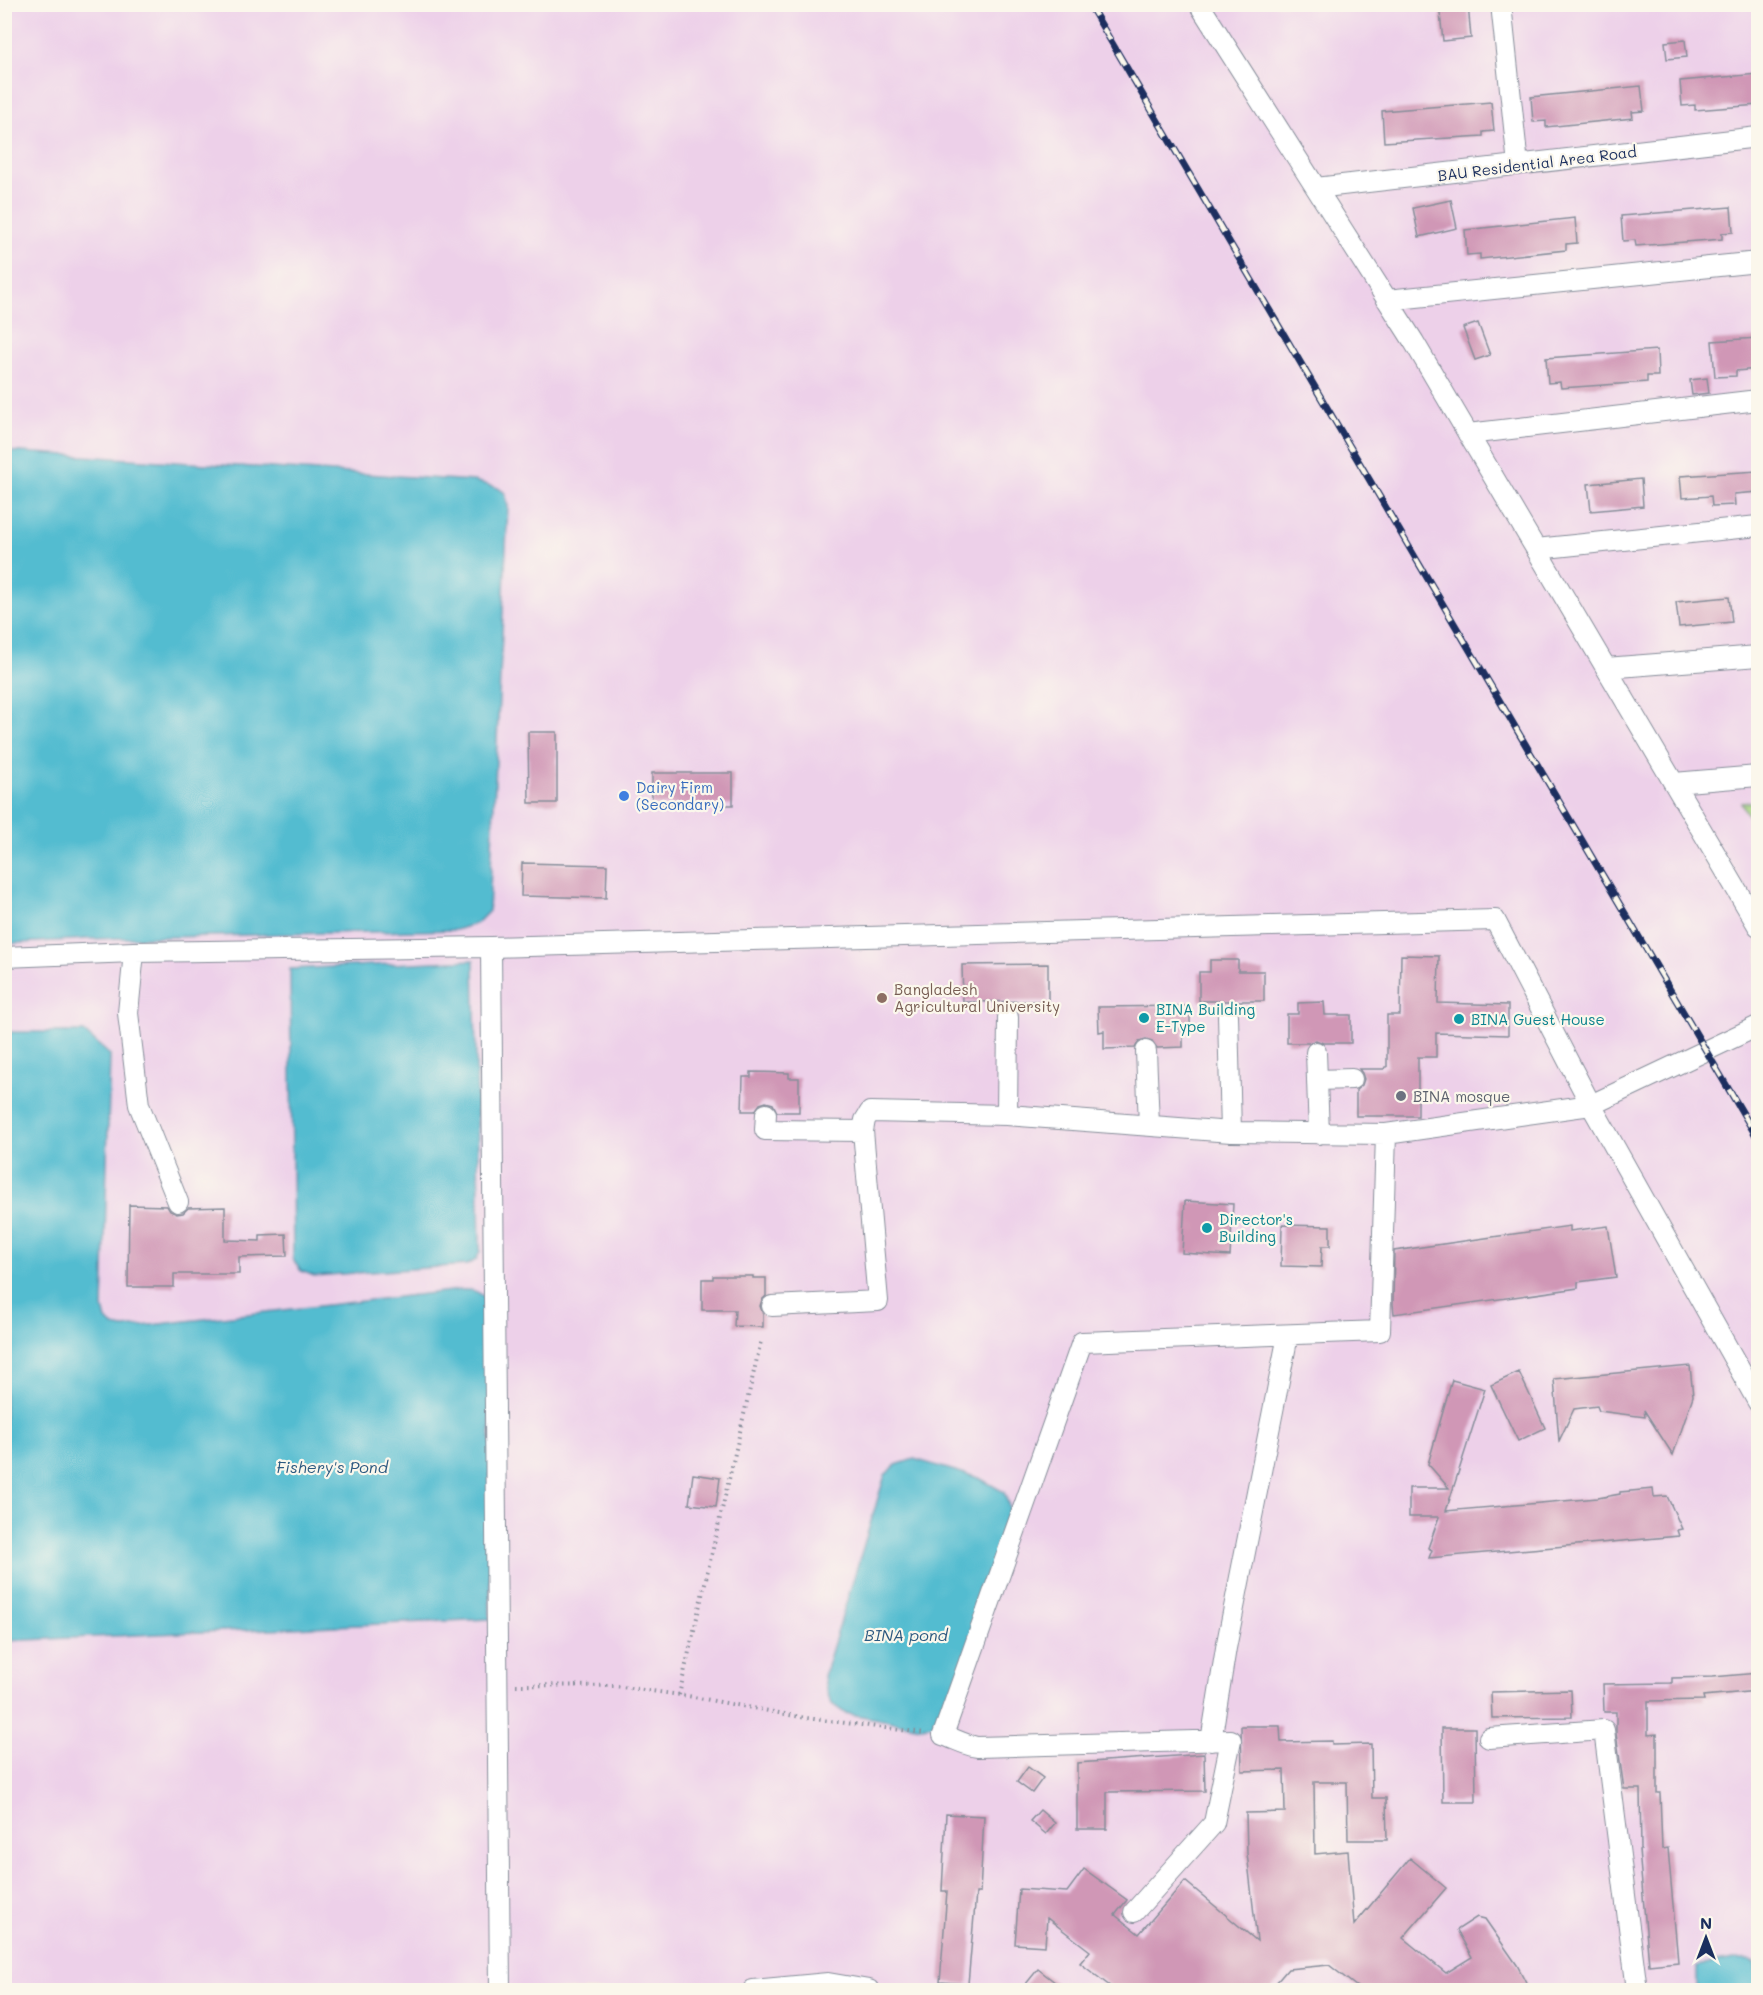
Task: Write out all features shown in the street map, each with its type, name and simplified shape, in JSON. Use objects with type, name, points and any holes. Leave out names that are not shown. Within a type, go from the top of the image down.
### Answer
[{"type":"street","points":[[1198,4],[1387,300],[1758,926]]},
{"type":"street","points":[[1501,4],[1518,165]]},
{"type":"street","name":"BAU Residential Area Road","points":[[1316,188],[1758,137]]},
{"type":"street","points":[[1387,300],[1758,262]]},
{"type":"street","points":[[1468,434],[1758,400]]},
{"type":"street","points":[[1536,549],[1758,526]]},
{"type":"street","points":[[1606,668],[1758,656]]},
{"type":"street","points":[[1674,783],[1758,776]]},
{"type":"street","points":[[4,957],[134,952],[491,947],[1495,920],[1591,1105],[1758,1402]]},
{"type":"street","points":[[491,947],[500,1990]]},
{"type":"street","points":[[134,952],[128,1013],[139,1105],[178,1202]]},
{"type":"street","points":[[1228,1015],[1231,1132]]},
{"type":"street","points":[[1007,1116],[1008,1017]]},
{"type":"street","points":[[772,1306],[878,1301],[863,1131],[865,1119],[870,1112],[1007,1116],[1231,1132],[1386,1134],[1591,1105],[1758,1026]]},
{"type":"street","points":[[1146,1051],[1149,1125]]},
{"type":"street","points":[[1316,1052],[1319,1134]]},
{"type":"street","points":[[1317,1080],[1352,1079]]},
{"type":"street","points":[[766,1114],[765,1130],[863,1131]]},
{"type":"street","points":[[1134,1912],[1214,1823],[1231,1740],[977,1747],[966,1746],[962,1741],[944,1735],[1082,1342],[1380,1331],[1386,1134]]},
{"type":"street","points":[[1210,1741],[1226,1648],[1288,1335]]},
{"type":"street","points":[[1489,1738],[1604,1730],[1637,1990]]},
{"type":"street","points":[[753,1990],[828,1987],[869,1990]]},
{"type":"path","points":[[679,1695],[761,1341]]},
{"type":"path","points":[[497,1684],[615,1686],[806,1718],[944,1735]]},
{"type":"shaded area","name":"Bangladesh Agricultural University","points":[[5,5],[1758,5],[1758,1990],[5,1990]]},
{"type":"green space","points":[[1758,801],[1758,832],[1741,803]]},
{"type":"water","points":[[5,451],[474,481],[498,488],[505,493],[508,506],[489,911],[477,923],[456,930],[87,939],[5,944]]},
{"type":"water","points":[[474,960],[480,1251],[476,1260],[467,1265],[314,1276],[301,1271],[293,1260],[290,969]]},
{"type":"water","name":"Fishery's Pond","points":[[4,1032],[84,1032],[110,1055],[103,1308],[106,1320],[114,1326],[124,1328],[460,1290],[477,1292],[487,1300],[490,1304],[490,1619],[5,1641]]},
{"type":"water","name":"BINA pond","points":[[914,1459],[979,1478],[1004,1492],[1010,1509],[954,1700],[945,1717],[936,1725],[921,1727],[845,1713],[832,1704],[826,1690],[824,1676],[885,1475],[896,1465]]},
{"type":"water","points":[[1748,1960],[1756,1963],[1758,1990],[1697,1990],[1697,1966]]},
{"type":"building","points":[[1439,4],[1468,4],[1471,38],[1443,41]]},
{"type":"building","points":[[1685,40],[1687,57],[1667,59],[1665,42]]},
{"type":"building","points":[[1758,74],[1758,105],[1695,110],[1695,105],[1682,106],[1680,81]]},
{"type":"building","points":[[1641,86],[1644,111],[1632,112],[1633,118],[1546,127],[1546,121],[1533,122],[1531,97]]},
{"type":"building","points":[[1491,102],[1494,131],[1483,132],[1483,136],[1384,142],[1382,111]]},
{"type":"building","points":[[1451,200],[1457,228],[1419,237],[1413,208]]},
{"type":"building","points":[[1731,207],[1733,232],[1722,233],[1722,239],[1636,246],[1635,240],[1623,241],[1621,216]]},
{"type":"building","points":[[1575,218],[1577,243],[1566,244],[1566,250],[1480,259],[1480,254],[1467,255],[1465,230]]},
{"type":"building","points":[[1478,323],[1490,355],[1475,360],[1463,328]]},
{"type":"building","points":[[1758,338],[1758,369],[1736,371],[1736,376],[1715,377],[1712,341]]},
{"type":"building","points":[[1657,350],[1658,376],[1647,376],[1647,382],[1561,388],[1560,382],[1548,383],[1546,358]]},
{"type":"building","points":[[1707,378],[1709,393],[1692,395],[1690,380]]},
{"type":"building","points":[[1758,471],[1758,492],[1734,494],[1735,505],[1712,506],[1711,496],[1682,498],[1680,476]]},
{"type":"building","points":[[1641,479],[1643,506],[1591,511],[1588,484]]},
{"type":"building","points":[[1729,597],[1732,622],[1679,627],[1676,602]]},
{"type":"building","points":[[528,732],[557,732],[557,803],[529,803]]},
{"type":"building","points":[[652,773],[733,773],[733,805],[652,805]]},
{"type":"building","points":[[522,863],[607,865],[606,898],[521,896]]},
{"type":"building","points":[[1401,955],[1439,956],[1438,1003],[1508,1005],[1508,1035],[1436,1033],[1436,1057],[1418,1057],[1418,1116],[1356,1116],[1356,1090],[1362,1085],[1364,1079],[1359,1069],[1387,1067],[1387,1015],[1400,1015]]},
{"type":"building","points":[[1210,960],[1238,960],[1238,971],[1264,971],[1264,1001],[1199,1001],[1199,972],[1210,972]]},
{"type":"building","points":[[1048,964],[1048,1001],[963,1002],[962,965]]},
{"type":"building","points":[[1324,1002],[1325,1015],[1351,1015],[1351,1043],[1323,1043],[1316,1040],[1309,1043],[1287,1043],[1287,1014],[1298,1014],[1298,1003]]},
{"type":"building","name":"BINA Building E-Type","points":[[1190,1006],[1190,1029],[1183,1029],[1183,1047],[1157,1048],[1152,1041],[1146,1039],[1139,1041],[1135,1048],[1104,1049],[1104,1031],[1099,1032],[1098,1007]]},
{"type":"building","points":[[751,1072],[789,1073],[789,1078],[799,1078],[799,1112],[777,1112],[773,1104],[766,1102],[760,1104],[755,1111],[742,1111],[743,1077],[751,1077]]},
{"type":"building","name":"Director's Building","points":[[1185,1201],[1233,1204],[1230,1256],[1182,1253]]},
{"type":"building","points":[[129,1205],[167,1206],[170,1211],[177,1214],[183,1213],[188,1208],[225,1207],[225,1240],[260,1241],[260,1235],[286,1234],[287,1256],[239,1257],[239,1274],[174,1274],[174,1287],[128,1287]]},
{"type":"building","points":[[1282,1225],[1330,1226],[1330,1246],[1322,1246],[1321,1267],[1281,1266]]},
{"type":"building","points":[[1570,1226],[1570,1231],[1608,1226],[1616,1277],[1578,1282],[1578,1288],[1394,1314],[1394,1251]]},
{"type":"building","points":[[713,1276],[766,1278],[766,1296],[760,1306],[763,1314],[763,1327],[734,1326],[735,1310],[702,1310],[702,1279],[713,1279]]},
{"type":"building","points":[[1690,1366],[1693,1396],[1673,1455],[1644,1410],[1645,1417],[1599,1411],[1597,1406],[1574,1409],[1559,1441],[1554,1379]]},
{"type":"building","points":[[1519,1372],[1545,1428],[1518,1441],[1491,1385]]},
{"type":"building","points":[[1452,1380],[1485,1389],[1446,1511],[1598,1498],[1620,1494],[1620,1492],[1653,1489],[1654,1497],[1667,1496],[1682,1529],[1677,1530],[1679,1536],[1429,1558],[1432,1550],[1428,1548],[1439,1517],[1409,1517],[1409,1488],[1449,1488],[1428,1464]]},
{"type":"building","points":[[693,1474],[720,1478],[716,1507],[689,1504]]},
{"type":"building","points":[[1758,1673],[1758,1691],[1703,1696],[1704,1700],[1648,1701],[1648,1735],[1657,1734],[1657,1793],[1660,1793],[1662,1849],[1668,1848],[1678,1962],[1649,1965],[1639,1850],[1641,1850],[1640,1789],[1624,1789],[1616,1733],[1616,1712],[1604,1712],[1603,1684],[1672,1683],[1672,1678]]},
{"type":"building","points":[[1571,1690],[1572,1717],[1492,1718],[1491,1692]]},
{"type":"building","points":[[1241,1726],[1280,1726],[1281,1742],[1332,1741],[1332,1745],[1371,1744],[1372,1798],[1386,1798],[1387,1840],[1348,1840],[1347,1782],[1314,1782],[1315,1854],[1348,1851],[1354,1925],[1410,1858],[1446,1888],[1403,1938],[1446,1973],[1472,1957],[1457,1930],[1477,1917],[1485,1919],[1517,1965],[1530,1990],[1361,1990],[1329,1965],[1288,1969],[1270,1990],[1115,1990],[1080,1963],[1090,1951],[1047,1918],[1045,1946],[1015,1944],[1019,1889],[1067,1892],[1084,1869],[1127,1900],[1115,1915],[1139,1934],[1185,1881],[1257,1941],[1247,1853],[1246,1813],[1285,1812],[1284,1770],[1242,1771]]},
{"type":"building","points":[[1442,1728],[1475,1728],[1476,1802],[1443,1802]]},
{"type":"building","points":[[1204,1754],[1205,1791],[1107,1792],[1107,1829],[1077,1829],[1077,1763]]},
{"type":"building","points":[[1028,1767],[1043,1778],[1032,1793],[1017,1782]]},
{"type":"building","points":[[1040,1810],[1055,1823],[1046,1834],[1030,1821]]},
{"type":"building","points":[[946,1814],[984,1816],[980,1893],[976,1893],[968,1984],[940,1982],[947,1891],[942,1891]]},
{"type":"building","points":[[1038,1969],[1065,1990],[1021,1990]]},
{"type":"railway","points":[[1089,4],[1758,1139]]},
{"type":"place","name":"Dairy Firm (Secondary)","points":[[624,796]]},
{"type":"place","name":"Bangladesh Agricultural University","points":[[882,998]]},
{"type":"place","name":"BINA Building E-Type","points":[[1144,1018]]},
{"type":"place","name":"BINA Guest House","points":[[1459,1019]]},
{"type":"place","name":"BINA mosque","points":[[1401,1096]]},
{"type":"place","name":"Director's Building","points":[[1207,1228]]}]
